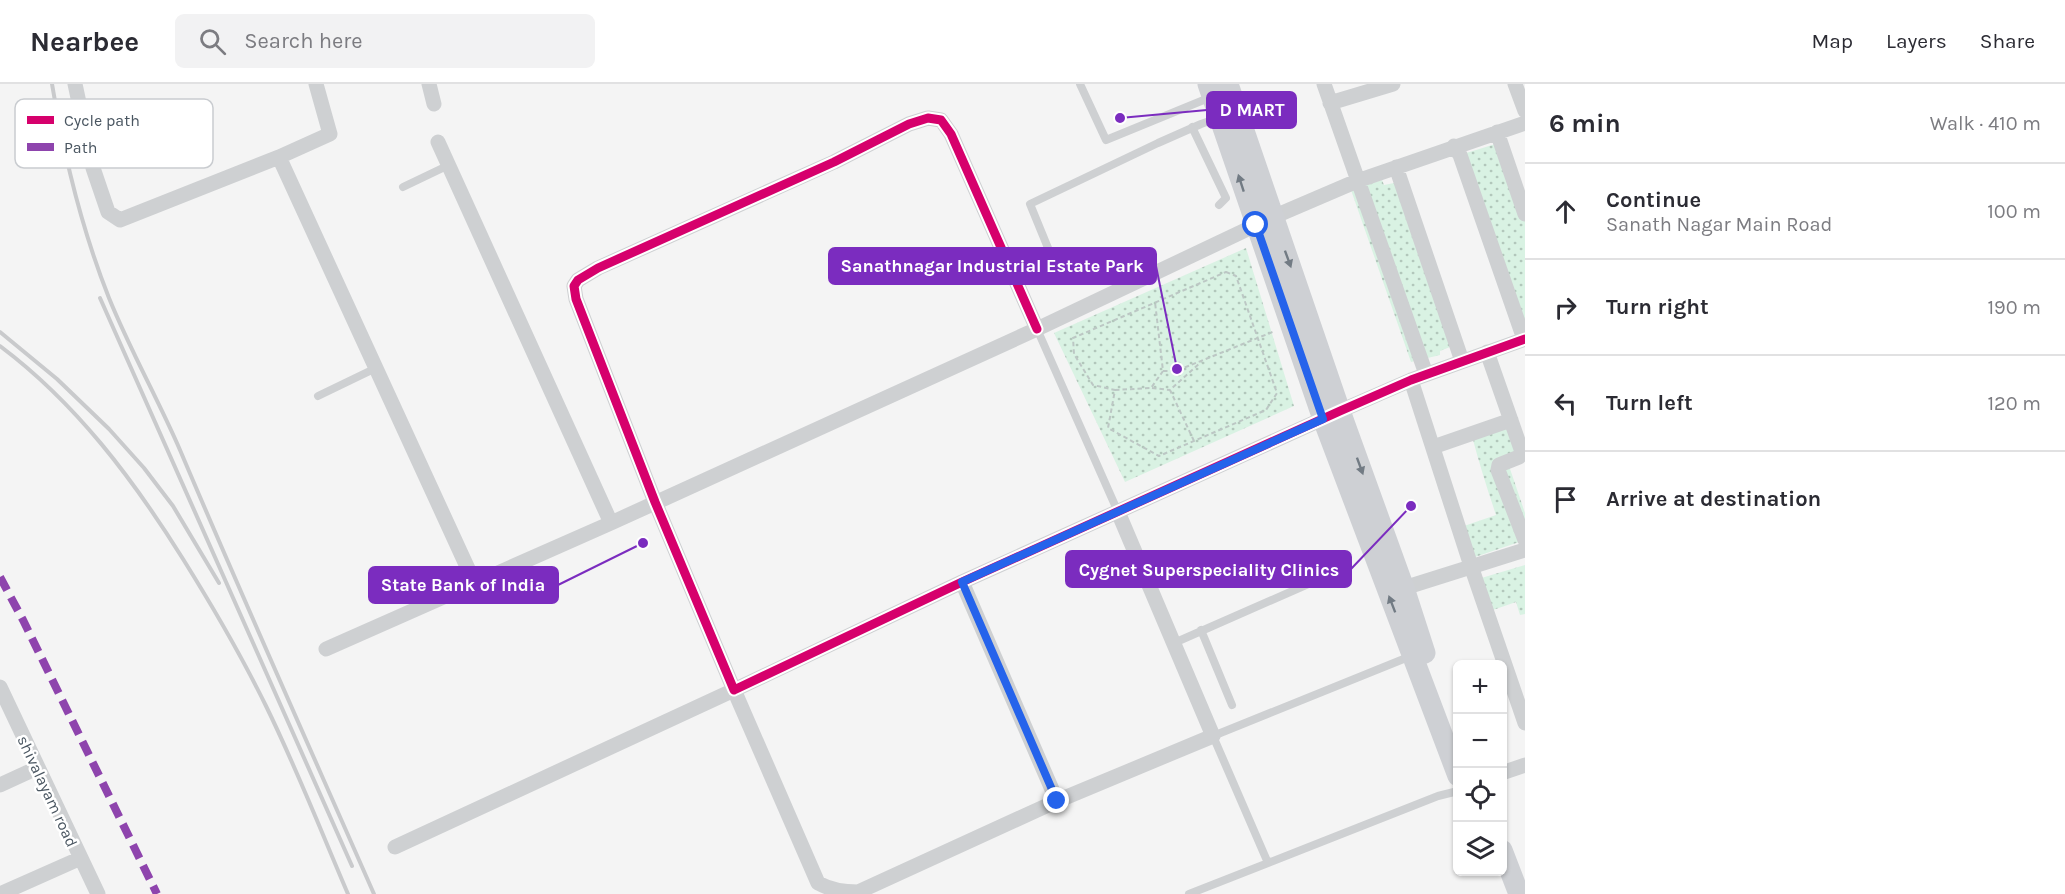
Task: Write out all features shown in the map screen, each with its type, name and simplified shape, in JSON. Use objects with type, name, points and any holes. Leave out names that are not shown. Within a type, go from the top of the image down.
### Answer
[{"type":"street","points":[[75,84],[78,99]]},
{"type":"street","points":[[93,168],[108,212],[120,220],[279,157],[330,134],[316,84]]},
{"type":"street","points":[[429,84],[434,105]]},
{"type":"street","points":[[1324,84],[1419,377],[1433,447],[1471,566],[1520,690],[1525,723]]},
{"type":"street","points":[[1330,102],[1393,84]]},
{"type":"street","points":[[1515,84],[1525,111]]},
{"type":"street","points":[[1216,88],[1220,118],[1264,221]]},
{"type":"street","points":[[1216,88],[1331,415],[1412,656],[1455,768]]},
{"type":"street","points":[[1037,329],[951,134],[941,120],[928,118],[909,124],[834,162],[598,268],[578,280],[574,286],[576,299],[655,502],[818,883],[828,889],[841,892],[858,892],[1057,801],[1213,736],[1118,512]]},
{"type":"street","points":[[327,649],[611,523],[1357,180],[1525,123]]},
{"type":"street","points":[[1497,132],[1525,214]]},
{"type":"street","points":[[438,142],[611,523]]},
{"type":"street","points":[[395,847],[962,582],[1331,415],[1419,377],[1525,339],[1460,155],[1454,146]]},
{"type":"street","points":[[279,157],[475,584]]},
{"type":"street","points":[[1396,167],[1462,361]]},
{"type":"street","points":[[1487,352],[1522,454],[1499,465],[1498,470],[1525,540]]},
{"type":"street","points":[[1331,415],[1404,588],[1430,666],[1453,723]]},
{"type":"street","points":[[1433,447],[1511,420]]},
{"type":"street","points":[[1404,588],[1525,550]]},
{"type":"street","points":[[962,582],[1057,801]]},
{"type":"street","name":"shivalayam road","points":[[0,687],[98,894]]},
{"type":"street","points":[[1507,772],[1525,765]]},
{"type":"street","points":[[0,785],[37,768]]},
{"type":"street","points":[[0,894],[81,858]]},
{"type":"street","points":[[1507,861],[1519,894]]},
{"type":"street","points":[[1497,876],[1504,894]]},
{"type":"lane","points":[[1080,84],[1106,140],[1216,88]]},
{"type":"lane","points":[[1055,265],[1030,204],[1192,127],[1220,118]]},
{"type":"lane","points":[[1192,127],[1226,198],[1219,205]]},
{"type":"lane","points":[[403,188],[449,165]]},
{"type":"lane","points":[[1037,329],[1118,512]]},
{"type":"lane","points":[[318,396],[376,368]]},
{"type":"lane","points":[[1174,643],[1331,574]]},
{"type":"lane","points":[[1201,630],[1232,705]]},
{"type":"lane","points":[[1268,863],[1213,736],[1412,656]]},
{"type":"lane","points":[[1189,894],[1438,796],[1453,792]]},
{"type":"path","points":[[1115,390],[1108,428],[1159,456],[1266,410],[1277,393],[1236,276],[1226,272],[1073,338],[1074,354],[1093,385],[1115,390],[1151,388],[1170,390],[1202,360]]},
{"type":"path","points":[[1151,388],[1163,371],[1155,303]]},
{"type":"path","points":[[1163,371],[1176,371],[1258,339]]},
{"type":"path","points":[[1170,390],[1194,441]]},
{"type":"green space","points":[[1502,142],[1525,208],[1525,326],[1463,154]]},
{"type":"green space","points":[[1382,180],[1384,185],[1399,182],[1455,345],[1440,351],[1440,355],[1411,362],[1351,190]]},
{"type":"green space","points":[[1246,248],[1294,406],[1125,482],[1054,333]]},
{"type":"green space","points":[[1509,423],[1519,453],[1507,460],[1525,513],[1525,540],[1475,557],[1464,526],[1496,515],[1472,436]]},
{"type":"green space","points":[[1525,565],[1525,614],[1520,615],[1516,602],[1490,611],[1478,579]]},
{"type":"railway","points":[[52,84],[55,99]]},
{"type":"railway","points":[[69,168],[90,246],[109,298],[180,450],[374,894]]},
{"type":"railway","points":[[100,298],[352,866]]},
{"type":"railway","points":[[0,332],[57,379],[109,429],[144,468],[173,506],[219,583]]},
{"type":"railway","points":[[0,346],[28,368],[78,417],[123,471],[164,529],[247,668],[298,776],[348,894]]},
{"type":"marked path","points":[[0,577],[157,894]]},
{"type":"cycle path","points":[[1037,329],[951,134],[941,120],[928,118],[909,124],[834,162],[598,268],[578,280],[574,286],[576,299],[655,502],[734,690],[962,582],[1340,411],[1411,380],[1525,339]]},
{"type":"place","name":"D MART","points":[[1120,118]]},
{"type":"place","name":"Sanathnagar Industrial Estate Park","points":[[1177,369]]},
{"type":"place","name":"Cygnet Superspeciality Clinics","points":[[1411,506]]},
{"type":"place","name":"State Bank of India","points":[[643,543]]},
{"type":"route","points":[[1057,801],[962,582],[1323,419],[1256,225]]}]
